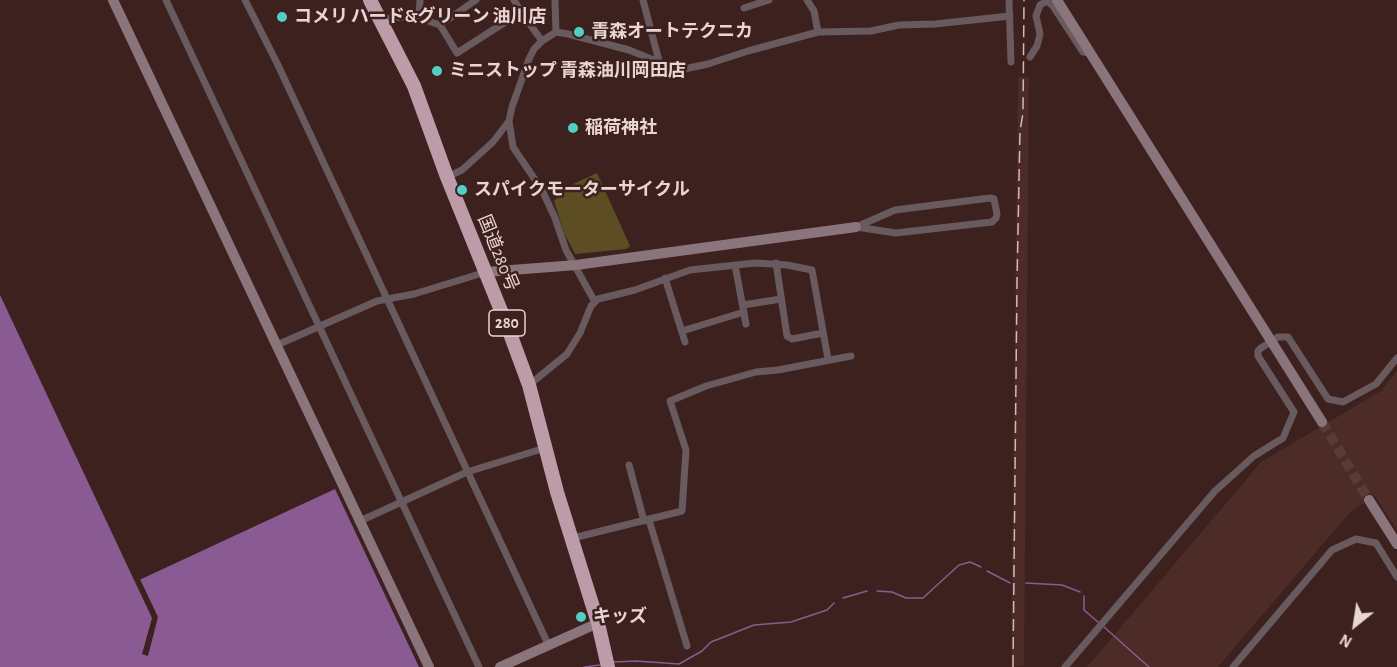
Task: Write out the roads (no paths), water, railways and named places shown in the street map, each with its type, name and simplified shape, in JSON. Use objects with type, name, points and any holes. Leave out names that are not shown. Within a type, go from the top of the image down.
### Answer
[{"type":"highway","name":"国道280号","points":[[370,0],[414,86],[447,177],[508,328],[528,386],[608,664]]},
{"type":"street","points":[[113,0],[429,667]]},
{"type":"street","points":[[165,0],[479,667]]},
{"type":"street","points":[[245,0],[277,63],[548,644]]},
{"type":"street","points":[[419,18],[420,0]]},
{"type":"street","points":[[440,25],[476,0]]},
{"type":"street","points":[[514,0],[542,41]]},
{"type":"street","points":[[555,0],[556,32]]},
{"type":"street","points":[[643,0],[659,61]]},
{"type":"street","points":[[744,8],[769,0]]},
{"type":"street","points":[[807,0],[814,11],[818,32]]},
{"type":"street","points":[[1009,0],[1011,62]]},
{"type":"street","points":[[1057,0],[1322,423]]},
{"type":"street","points":[[1030,57],[1037,46],[1040,34],[1036,16],[1040,5],[1047,1],[1053,6],[1083,52],[1090,53]]},
{"type":"street","points":[[381,19],[419,18],[440,25],[457,53],[521,12]]},
{"type":"street","points":[[595,302],[566,249],[542,190],[513,147],[509,121],[513,103],[529,59],[534,49],[542,41],[556,32],[602,42],[676,69],[684,69],[818,32],[871,31],[899,25],[935,24],[1010,16]]},
{"type":"street","points":[[447,177],[462,170],[493,142],[509,121]]},
{"type":"street","points":[[277,345],[377,301],[414,294],[486,272],[576,266],[856,227],[895,210],[990,198],[994,199],[997,214],[992,222],[896,233],[856,227]]},
{"type":"street","points":[[776,263],[787,336],[792,339],[823,333]]},
{"type":"street","points":[[528,386],[567,354],[595,302],[690,270],[735,265],[776,263],[812,270],[828,359]]},
{"type":"street","points":[[735,265],[746,324]]},
{"type":"street","points":[[665,278],[685,342]]},
{"type":"street","points":[[682,331],[743,309],[781,299]]},
{"type":"street","points":[[1065,667],[1215,491],[1254,456],[1283,438],[1294,412],[1258,356],[1258,351],[1270,342],[1284,336],[1288,337],[1328,399],[1343,402],[1376,384],[1397,358]]},
{"type":"street","points":[[573,538],[682,511],[686,450],[670,401],[706,386],[756,372],[851,356]]},
{"type":"street","points":[[360,521],[467,472],[545,448]]},
{"type":"street","points":[[629,465],[687,646]]},
{"type":"street","points":[[1369,500],[1397,544]]},
{"type":"street","points":[[1233,667],[1332,549],[1356,539],[1376,543],[1397,577]]},
{"type":"street","points":[[500,667],[598,623]]},
{"type":"waterway","points":[[877,591],[892,592],[906,598],[923,598],[959,565],[970,562],[981,567]]},
{"type":"waterway","points":[[987,571],[1010,583]]},
{"type":"waterway","points":[[1026,583],[1062,585],[1080,592]]},
{"type":"waterway","points":[[843,598],[867,591]]},
{"type":"waterway","points":[[1084,596],[1084,610],[1098,622]]},
{"type":"waterway","points":[[613,662],[679,664],[702,651],[711,642],[754,625],[791,622],[827,610],[834,603]]},
{"type":"waterway","points":[[1104,627],[1149,667]]},
{"type":"waterway","points":[[584,667],[600,665]]},
{"type":"tunnel","points":[[1322,422],[1369,500]]},
{"type":"railway","points":[[1013,667],[1017,282],[1020,131],[1023,113],[1024,0]]},
{"type":"place","name":"コメリ ハード&グリーン 油川店","points":[[282,17]]},
{"type":"place","name":"青森オートテクニカ","points":[[579,32]]},
{"type":"place","name":"ミニストップ 青森油川岡田店","points":[[437,71]]},
{"type":"place","name":"稲荷神社","points":[[573,128]]},
{"type":"place","name":"スパイクモーターサイクル","points":[[462,190]]},
{"type":"place","name":"キッズ","points":[[581,617]]}]
